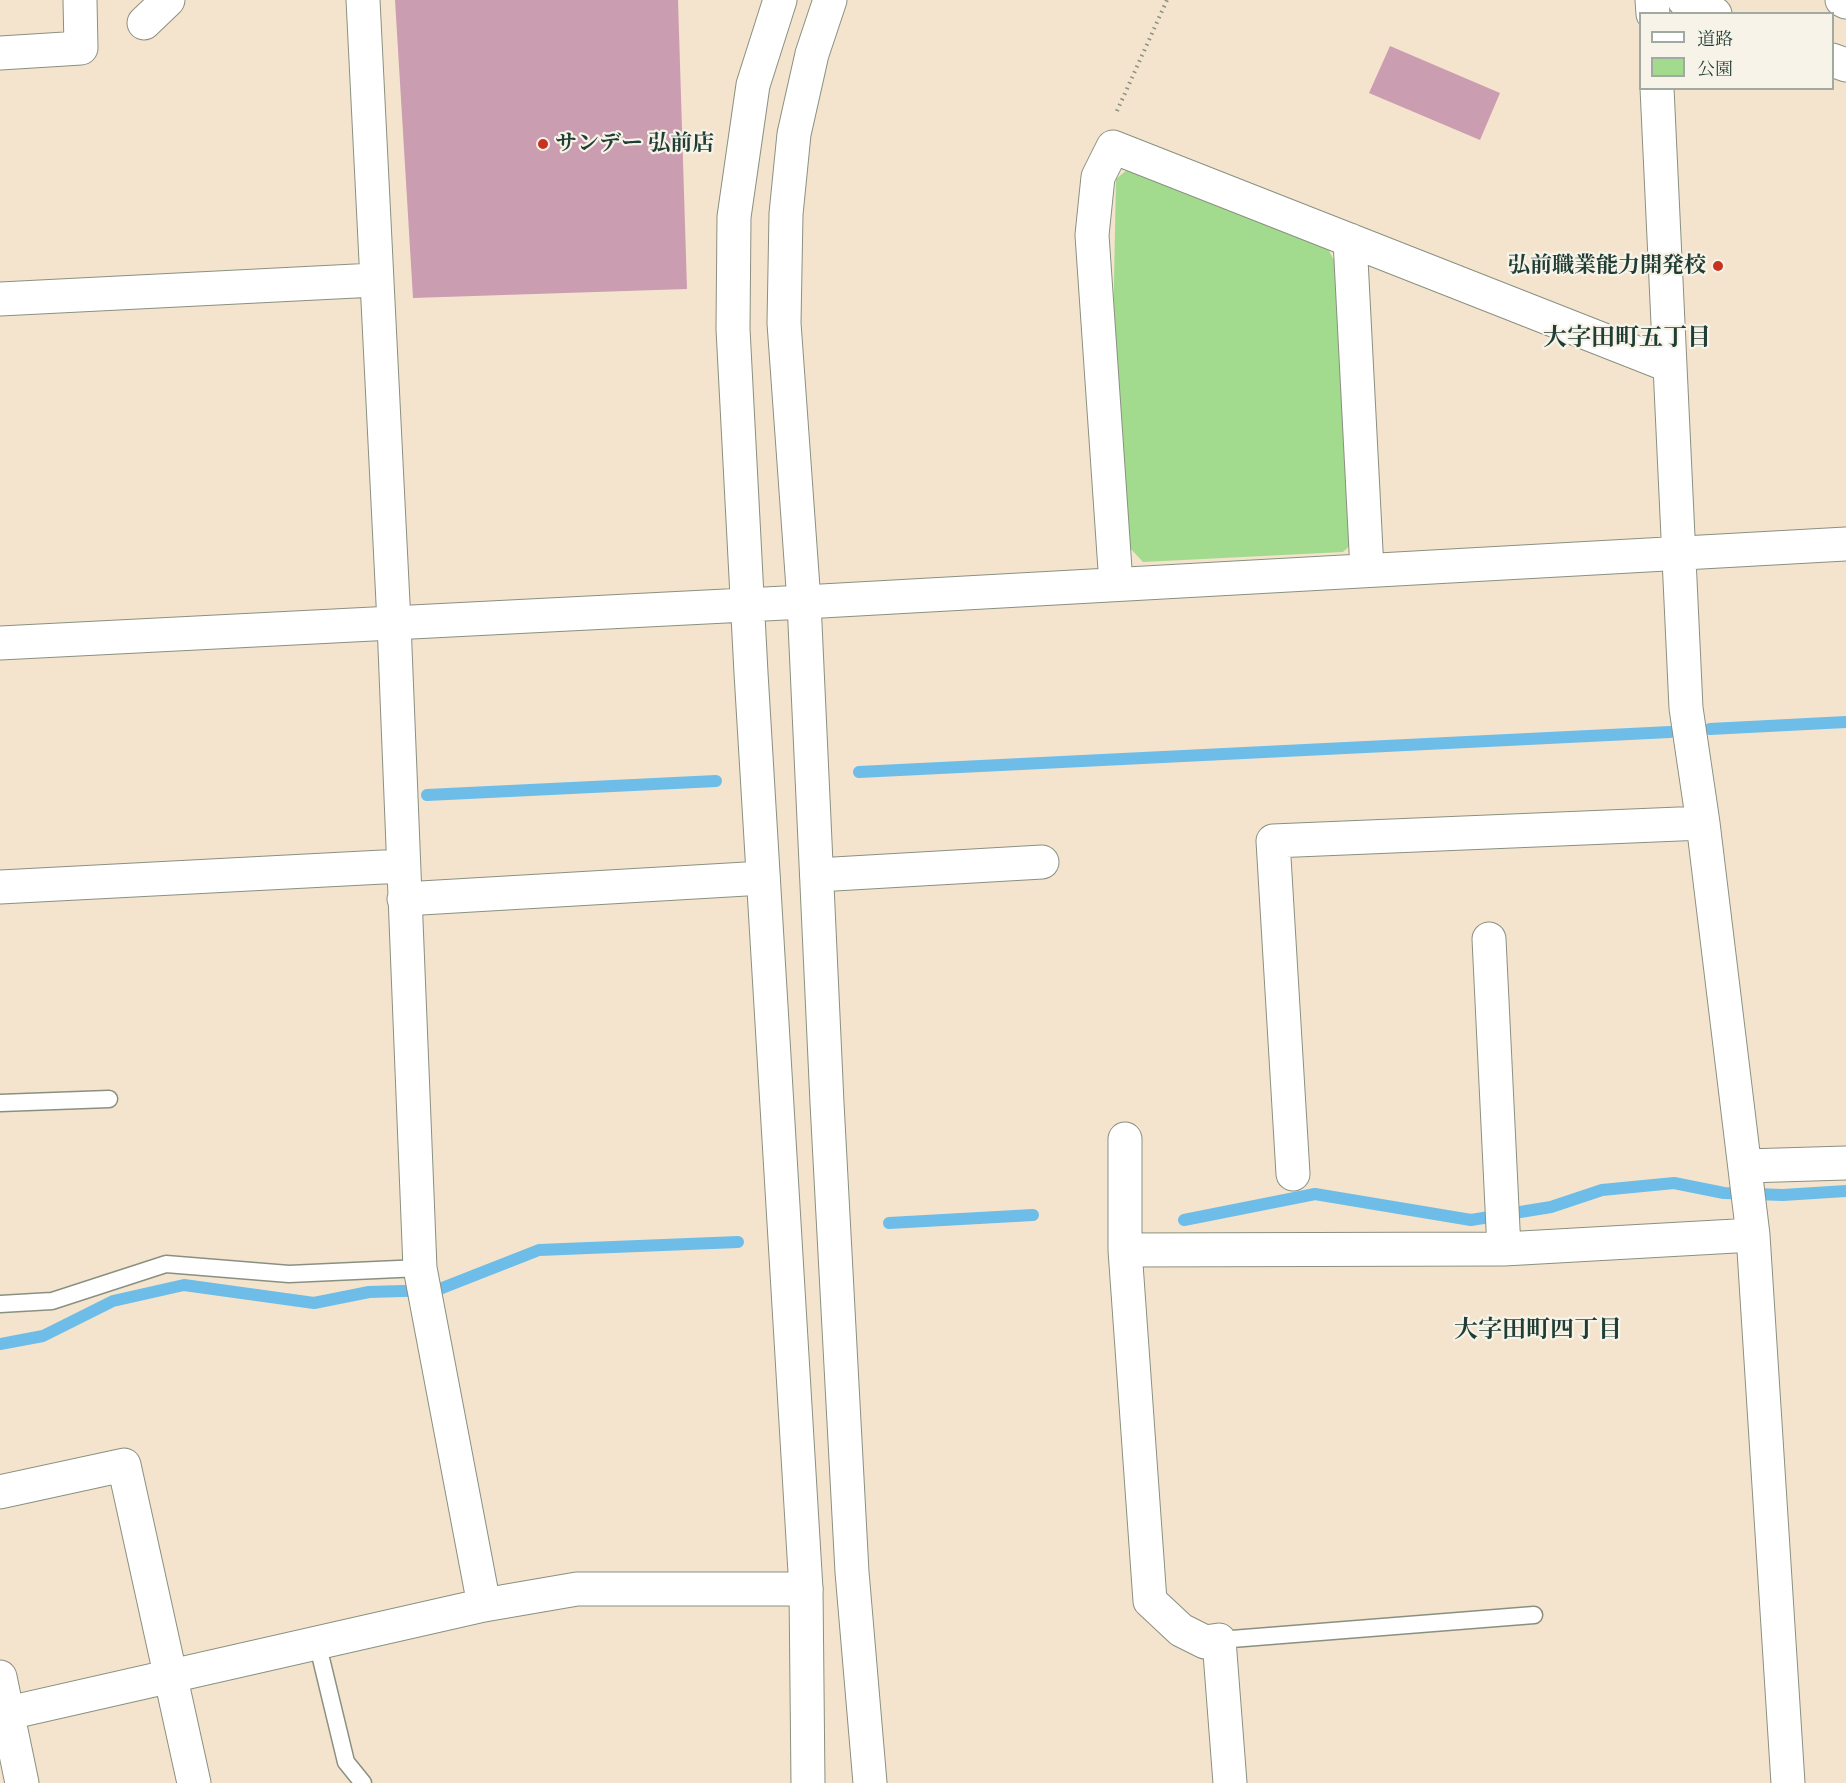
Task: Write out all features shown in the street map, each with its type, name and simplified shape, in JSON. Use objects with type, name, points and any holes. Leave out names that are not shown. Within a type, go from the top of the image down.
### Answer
[{"type":"street","points":[[0,53],[81,48],[80,0]]},
{"type":"street","points":[[144,23],[168,0]]},
{"type":"street","points":[[363,0],[375,280],[394,623],[420,1268],[484,1605]]},
{"type":"street","points":[[780,0],[753,85],[734,217],[733,329],[747,604],[806,1589],[808,1783]]},
{"type":"street","points":[[830,0],[812,54],[794,134],[786,214],[784,323],[804,602],[852,1572],[870,1783]]},
{"type":"street","points":[[1684,0],[1711,12]]},
{"type":"street","points":[[1657,90],[1686,708],[1703,823],[1749,1197],[1788,1783]]},
{"type":"street","points":[[1116,584],[1092,235],[1098,177],[1113,147],[1670,366]]},
{"type":"street","points":[[1350,240],[1367,570]]},
{"type":"street","points":[[0,299],[375,280]]},
{"type":"street","points":[[0,643],[804,602],[1846,544]]},
{"type":"street","points":[[1293,1174],[1273,841],[1703,823]]},
{"type":"street","points":[[817,875],[1042,862]]},
{"type":"street","points":[[0,887],[402,866]]},
{"type":"street","points":[[404,899],[763,878]]},
{"type":"street","points":[[1489,939],[1504,1249]]},
{"type":"street","points":[[1125,1139],[1125,1250],[1150,1601],[1180,1630],[1205,1642],[1219,1640],[1230,1783]]},
{"type":"street","points":[[1125,1250],[1504,1249],[1749,1197],[1846,1162]]},
{"type":"street","points":[[0,1492],[124,1465],[194,1783]]},
{"type":"street","points":[[4,1714],[484,1605],[577,1589],[806,1589]]},
{"type":"street","points":[[0,1677],[4,1714],[22,1783]]},
{"type":"lane","points":[[0,1103],[109,1100]]},
{"type":"lane","points":[[0,1304],[52,1300],[166,1264],[289,1274],[420,1268]]},
{"type":"lane","points":[[1219,1640],[1534,1615]]},
{"type":"lane","points":[[317,1642],[346,1762],[363,1783]]},
{"type":"path","points":[[1113,147],[1112,122],[1167,0]]},
{"type":"green space","points":[[1128,169],[1327,247],[1337,266],[1356,540],[1343,552],[1143,562],[1128,546],[1113,331],[1116,179]]},
{"type":"building","name":"サンデー 弘前店","points":[[395,0],[678,0],[687,289],[413,298]]},
{"type":"building","points":[[1390,46],[1500,93],[1480,140],[1369,93]]},
{"type":"waterway","points":[[1710,729],[1846,722]]},
{"type":"waterway","points":[[859,772],[1670,732]]},
{"type":"waterway","points":[[427,795],[716,781]]},
{"type":"waterway","points":[[1184,1220],[1315,1194],[1471,1220],[1551,1207],[1602,1190],[1674,1183],[1724,1193],[1783,1195],[1846,1191]]},
{"type":"waterway","points":[[889,1223],[1033,1215]]},
{"type":"waterway","points":[[0,1344],[43,1336],[113,1301],[184,1285],[314,1303],[369,1292],[437,1290],[539,1250],[738,1242]]},
{"type":"place","name":"サンデー 弘前店","points":[[543,144]]},
{"type":"place","name":"弘前職業能力開発校","points":[[1718,266]]},
{"type":"district","name":"大字田町五丁目","points":[[1627,338]]},
{"type":"district","name":"大字田町四丁目","points":[[1538,1330]]}]
